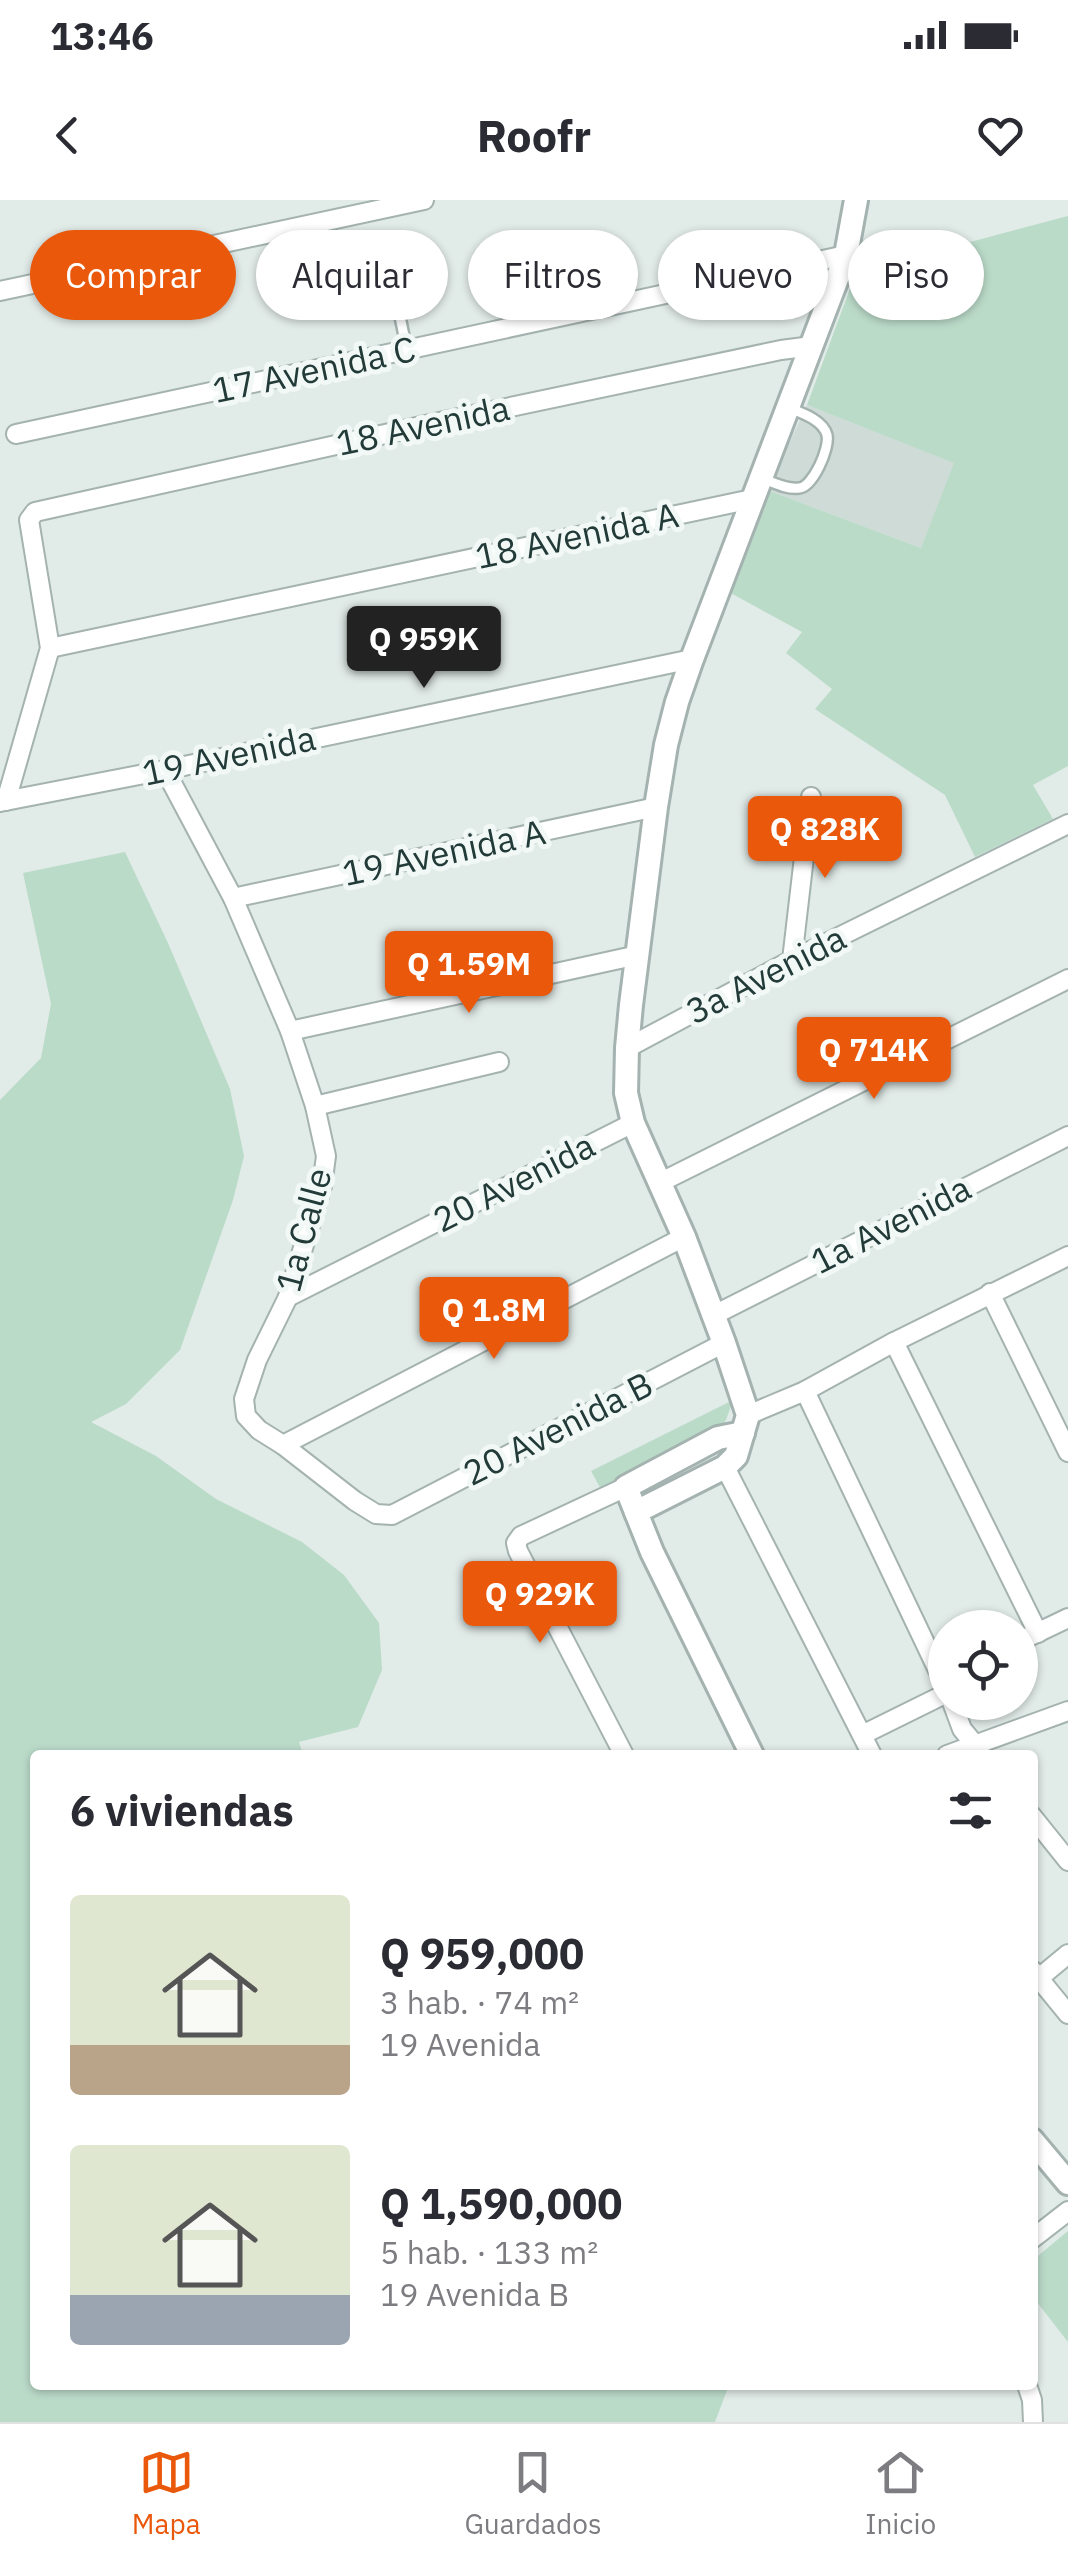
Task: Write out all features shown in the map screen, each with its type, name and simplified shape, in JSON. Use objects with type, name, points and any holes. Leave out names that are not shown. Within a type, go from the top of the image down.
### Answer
[{"type":"street","points":[[0,291],[424,200]]},
{"type":"street","points":[[636,1512],[725,1467],[736,1456],[746,1424],[714,1315],[633,1123],[626,1094],[626,1048],[656,807],[670,730],[692,658],[846,254],[856,200]]},
{"type":"street","name":"17 Avenida C","points":[[16,434],[846,254]]},
{"type":"street","name":"18 Avenida","points":[[50,648],[30,520],[34,512],[430,424],[812,346]]},
{"type":"street","name":"18 Avenida A","points":[[50,648],[756,488]]},
{"type":"street","points":[[3,802],[50,648]]},
{"type":"street","name":"19 Avenida","points":[[3,802],[692,658]]},
{"type":"street","name":"1a Calle","points":[[165,770],[233,898],[290,1031],[315,1106],[326,1156],[308,1238],[288,1297],[256,1360],[244,1400],[246,1416],[259,1430],[355,1501],[376,1514],[392,1515]]},
{"type":"street","points":[[792,960],[810,797]]},
{"type":"street","name":"19 Avenida A","points":[[233,898],[656,807]]},
{"type":"street","name":"3a Avenida","points":[[626,1048],[792,960],[1068,824]]},
{"type":"street","points":[[290,1031],[638,955]]},
{"type":"street","points":[[659,1182],[1068,979]]},
{"type":"street","points":[[315,1106],[499,1062]]},
{"type":"street","name":"20 Avenida","points":[[288,1297],[633,1123]]},
{"type":"street","name":"1a Avenida","points":[[714,1315],[1068,1136]]},
{"type":"street","points":[[282,1445],[684,1237]]},
{"type":"street","points":[[621,1750],[518,1551],[516,1543],[520,1536],[626,1487],[894,1342],[1068,1256]]},
{"type":"street","points":[[990,1294],[1068,1452]]},
{"type":"street","points":[[894,1342],[1027,1610]]},
{"type":"street","name":"20 Avenida B","points":[[392,1515],[724,1343]]},
{"type":"street","points":[[805,1391],[928,1649]]},
{"type":"street","points":[[725,1467],[870,1750]]},
{"type":"street","points":[[626,1487],[652,1552],[750,1750]]},
{"type":"street","points":[[1038,1633],[1068,1618]]},
{"type":"street","points":[[862,1735],[928,1693]]},
{"type":"street","points":[[959,1720],[980,1750],[1068,1711]]},
{"type":"street","points":[[1038,1824],[1068,1861]]},
{"type":"street","points":[[1038,1975],[1068,1954]]},
{"type":"street","points":[[1038,1980],[1068,2014]]},
{"type":"street","points":[[1038,2147],[1068,2183]]},
{"type":"street","points":[[1038,2234],[1068,2210]]},
{"type":"street","points":[[1029,2390],[1033,2422]]},
{"type":"lane","points":[[401,320],[407,350]]},
{"type":"lane","points":[[756,488],[802,488],[809,485],[816,473],[828,439],[826,431],[789,408]]},
{"type":"shaded area","points":[[807,405],[955,463],[921,548],[767,490]]},
{"type":"green space","points":[[1068,216],[1068,766],[1033,785],[1053,819],[975,857],[945,795],[815,709],[832,689],[786,653],[802,632],[727,591],[767,490],[921,548],[954,463],[807,405],[848,294],[848,320],[984,320],[984,238]]},
{"type":"green space","points":[[125,852],[230,1089],[244,1156],[233,1200],[180,1350],[126,1404],[91,1422],[156,1456],[216,1499],[302,1542],[344,1575],[379,1623],[382,1670],[358,1727],[299,1742],[301,1750],[30,1750],[30,2390],[727,2390],[715,2422],[0,2422],[0,1100],[41,1058],[51,1004],[23,873]]},
{"type":"green space","points":[[733,1400],[726,1420],[714,1436],[602,1491],[591,1471]]},
{"type":"green space","points":[[1068,2231],[1068,2342],[1038,2303],[1038,2256]]}]
